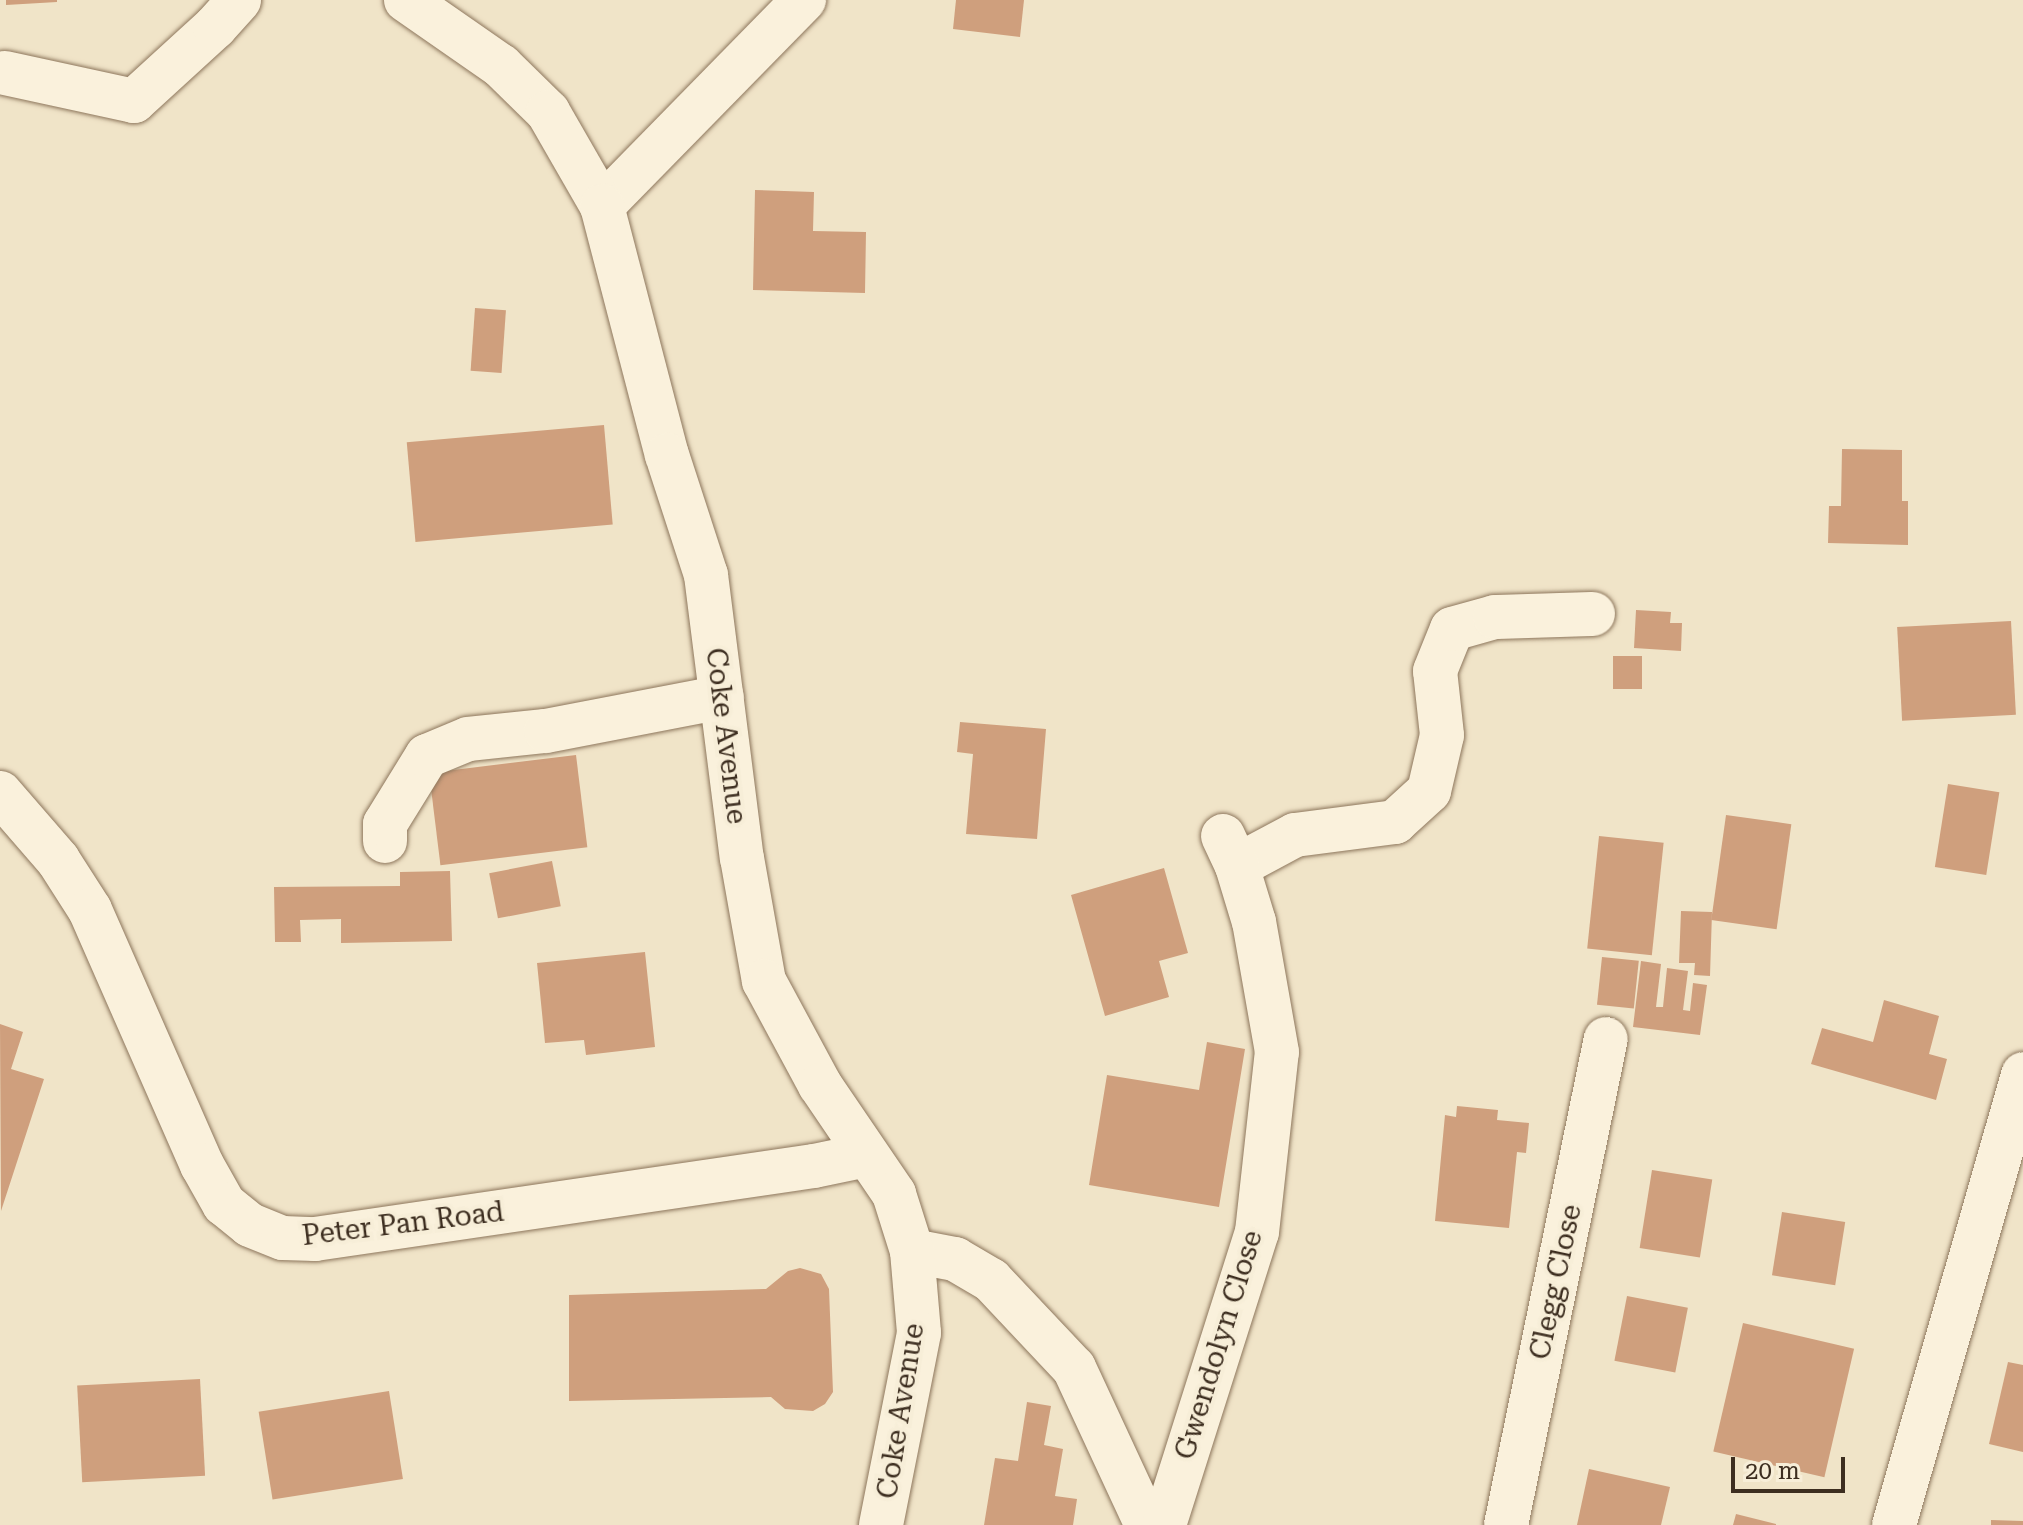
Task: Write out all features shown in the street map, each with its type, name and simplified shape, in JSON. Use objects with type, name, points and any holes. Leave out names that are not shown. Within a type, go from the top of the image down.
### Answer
[{"type":"street","points":[[5,73],[134,101],[215,27],[239,0]]},
{"type":"street","name":"Coke Avenue","points":[[406,0],[501,66],[548,112],[602,206],[667,455],[706,575],[742,858],[764,981],[820,1085],[894,1194],[912,1251],[919,1333],[881,1525]]},
{"type":"street","points":[[602,206],[804,0]]},
{"type":"street","name":"Gwendolyn Close","points":[[1164,1525],[1257,1232],[1277,1052],[1254,922],[1230,851],[1295,835],[1395,822],[1429,791],[1442,735],[1435,671],[1452,629],[1495,617],[1593,614]]},
{"type":"street","points":[[385,841],[385,824],[427,756],[468,739],[546,731],[722,697]]},
{"type":"street","name":"Peter Pan Road","points":[[0,793],[20,812],[58,860],[90,910],[202,1165],[224,1204],[250,1225],[283,1238],[315,1239],[814,1166],[867,1155]]},
{"type":"street","name":"Clegg Close","points":[[1506,1525],[1606,1039]]},
{"type":"street","points":[[1894,1525],[2023,1074]]},
{"type":"street","points":[[912,1251],[955,1259],[991,1280],[1074,1368],[1147,1525]]},
{"type":"building","points":[[6,0],[57,0],[57,2],[6,5]]},
{"type":"building","points":[[956,0],[1024,0],[1020,37],[953,29]]},
{"type":"building","points":[[755,190],[814,192],[813,231],[866,232],[865,293],[753,290]]},
{"type":"building","points":[[475,308],[506,310],[502,373],[471,371]]},
{"type":"building","points":[[604,425],[613,525],[415,542],[407,442]]},
{"type":"building","points":[[1842,449],[1902,450],[1902,501],[1908,501],[1908,545],[1828,543],[1829,506],[1841,506]]},
{"type":"building","points":[[1636,610],[1671,612],[1670,623],[1682,623],[1681,651],[1634,648]]},
{"type":"building","points":[[2011,621],[2016,715],[1902,721],[1897,627]]},
{"type":"building","points":[[1613,656],[1642,656],[1642,689],[1613,689]]},
{"type":"building","points":[[960,722],[1046,729],[1037,839],[966,834],[973,754],[957,752]]},
{"type":"building","points":[[576,755],[587,847],[440,865],[429,773]]},
{"type":"building","points":[[1948,784],[1999,792],[1986,875],[1935,867]]},
{"type":"building","points":[[1726,815],[1791,824],[1777,929],[1711,920]]},
{"type":"building","points":[[1599,836],[1664,843],[1652,955],[1587,948]]},
{"type":"building","points":[[552,861],[561,906],[498,918],[489,873]]},
{"type":"building","points":[[1164,868],[1188,953],[1159,961],[1169,997],[1105,1016],[1071,895]]},
{"type":"building","points":[[450,871],[452,941],[341,943],[341,919],[300,920],[301,942],[275,942],[274,887],[400,886],[400,872]]},
{"type":"building","points":[[1681,911],[1712,912],[1710,976],[1694,975],[1695,963],[1679,963]]},
{"type":"building","points":[[645,952],[655,1047],[586,1055],[584,1040],[545,1043],[537,963]]},
{"type":"building","points":[[1602,957],[1639,961],[1634,1009],[1597,1005]]},
{"type":"building","points":[[1641,961],[1661,964],[1656,1007],[1663,1007],[1667,968],[1688,971],[1683,1010],[1690,1011],[1693,983],[1707,985],[1700,1035],[1633,1027]]},
{"type":"building","points":[[1884,1000],[1939,1016],[1929,1054],[1947,1059],[1936,1100],[1811,1064],[1822,1028],[1873,1042]]},
{"type":"building","points":[[0,1024],[23,1032],[11,1069],[44,1079],[1,1211]]},
{"type":"building","points":[[1207,1042],[1245,1049],[1219,1207],[1089,1185],[1107,1075],[1199,1090]]},
{"type":"building","points":[[1457,1106],[1498,1110],[1497,1120],[1529,1123],[1526,1153],[1517,1152],[1509,1228],[1435,1221],[1445,1115],[1456,1117]]},
{"type":"building","points":[[1652,1170],[1712,1180],[1700,1258],[1640,1248]]},
{"type":"building","points":[[1782,1212],[1845,1222],[1835,1285],[1772,1275]]},
{"type":"building","points":[[800,1268],[821,1274],[829,1289],[833,1392],[825,1404],[813,1411],[785,1409],[771,1397],[569,1401],[569,1295],[766,1289],[788,1271]]},
{"type":"building","points":[[1627,1296],[1688,1308],[1675,1373],[1614,1361]]},
{"type":"building","points":[[1743,1323],[1854,1349],[1824,1477],[1713,1452]]},
{"type":"building","points":[[2008,1362],[2023,1365],[2023,1452],[1989,1444]]},
{"type":"building","points":[[200,1379],[205,1476],[82,1482],[77,1385]]},
{"type":"building","points":[[389,1391],[403,1479],[273,1500],[259,1412]]},
{"type":"building","points":[[1027,1402],[1051,1406],[1044,1445],[1063,1449],[1055,1496],[1077,1499],[1073,1525],[984,1525],[995,1458],[1018,1461]]},
{"type":"building","points":[[1589,1469],[1670,1487],[1661,1525],[1577,1525]]},
{"type":"building","points":[[1736,1514],[1776,1524],[1776,1525],[1733,1525]]},
{"type":"building","points":[[1991,1520],[2023,1521],[2023,1525],[1991,1525]]}]
